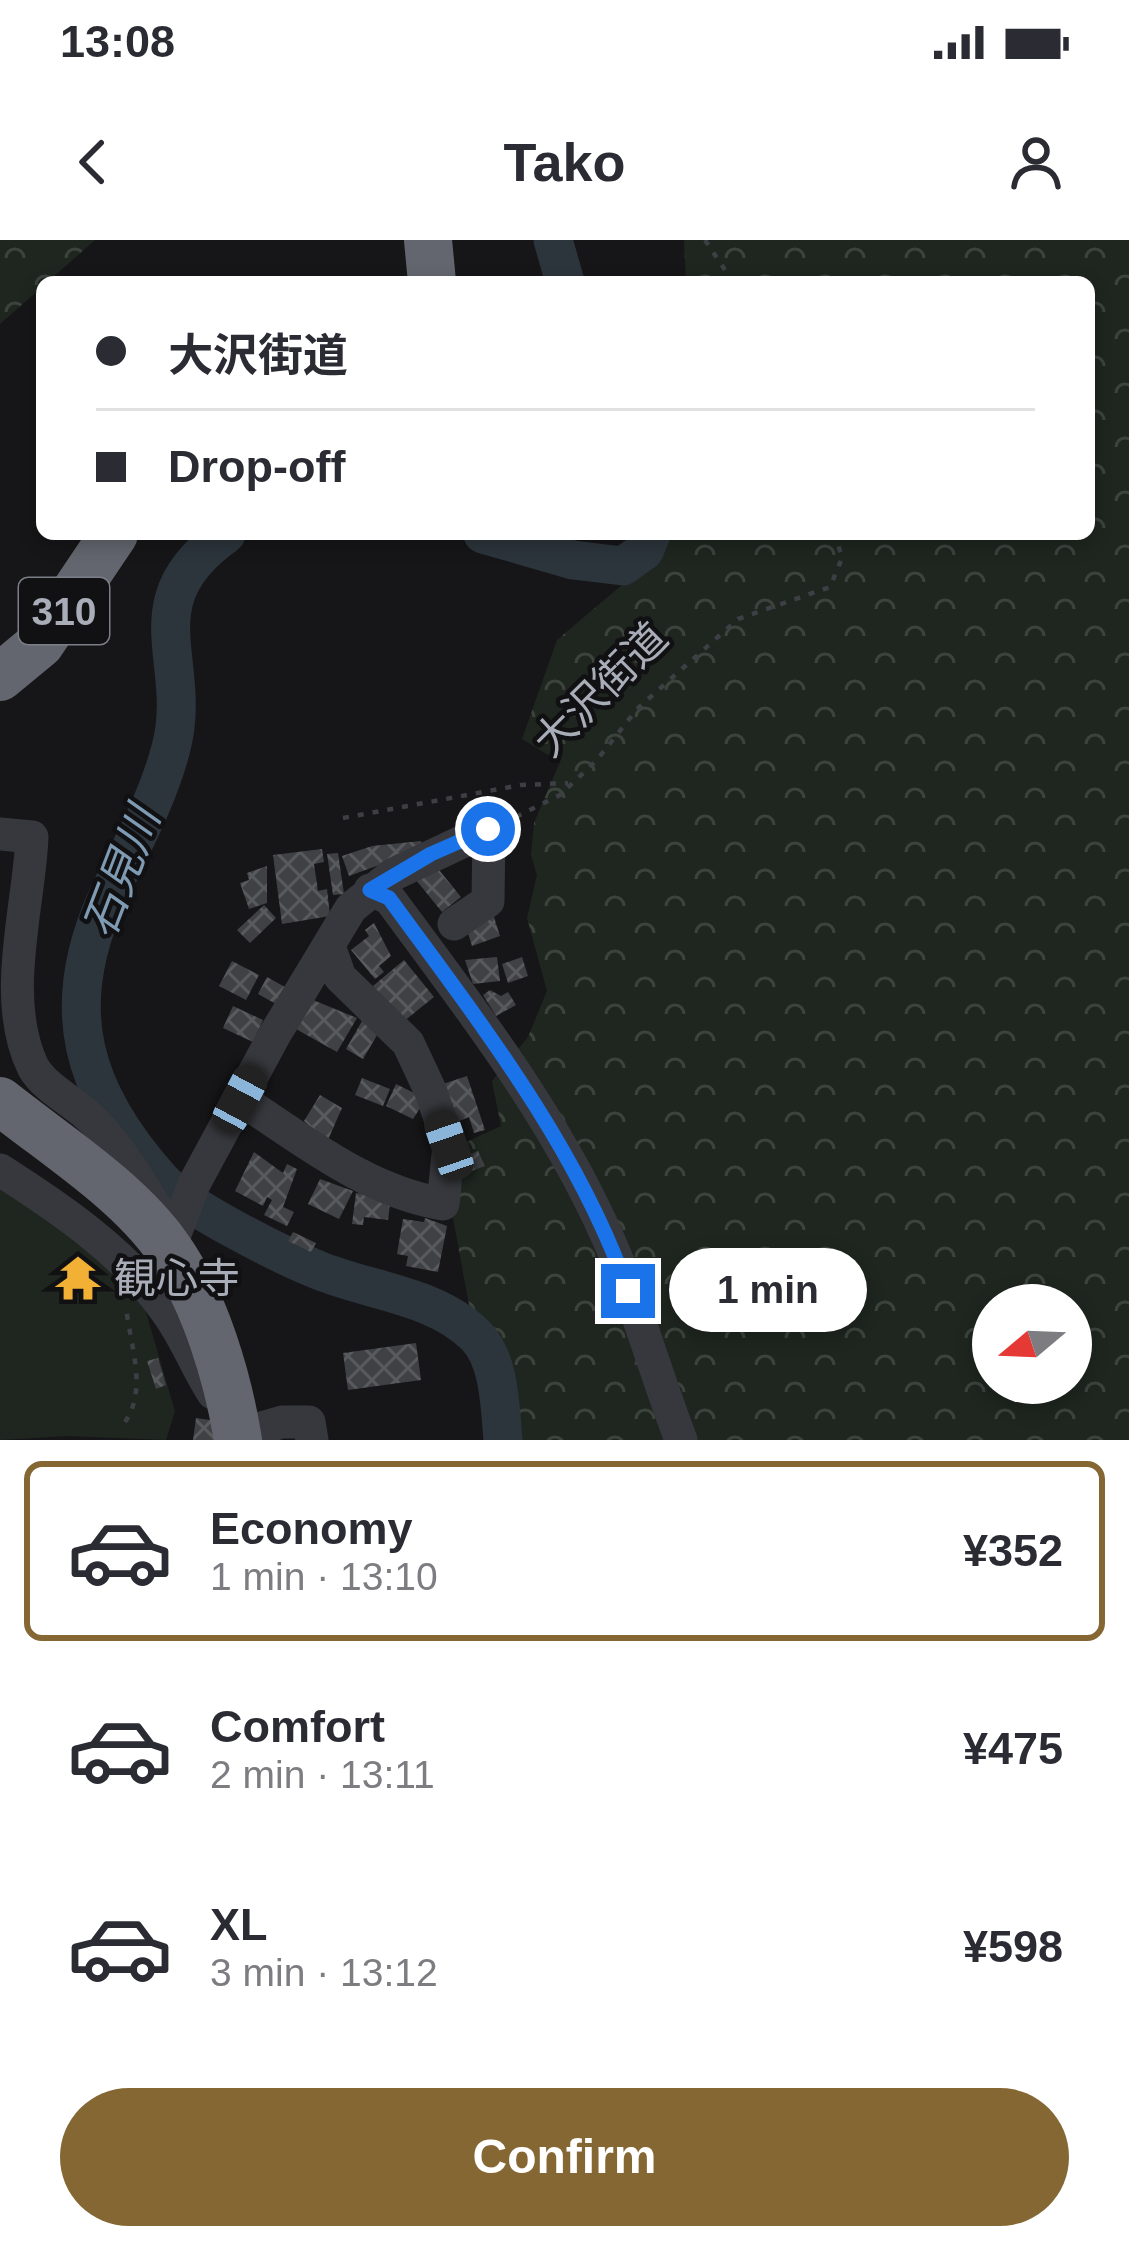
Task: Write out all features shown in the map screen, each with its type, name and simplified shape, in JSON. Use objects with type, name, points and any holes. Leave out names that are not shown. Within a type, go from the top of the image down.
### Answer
[{"type":"highway","points":[[428,240],[431,276]]},
{"type":"highway","name":"310","points":[[0,677],[40,644],[110,540]]},
{"type":"highway","points":[[0,1101],[168,1230],[206,1328],[237,1433]]},
{"type":"street","points":[[168,1230],[351,908],[370,890],[431,854],[488,829],[488,901],[454,924]]},
{"type":"street","points":[[0,834],[33,840],[9,971],[33,1068],[93,1120],[137,1178],[168,1230]]},
{"type":"street","points":[[370,890],[389,898],[482,1024],[556,1142],[615,1254],[681,1440]]},
{"type":"street","points":[[240,1099],[367,1181],[403,1197],[443,1204],[449,1145],[431,1092],[408,1043],[340,977],[329,946]]},
{"type":"street","points":[[0,1170],[54,1205],[168,1230]]},
{"type":"street","points":[[237,1433],[282,1422],[309,1422],[312,1440]]},
{"type":"path","points":[[705,240],[729,276]]},
{"type":"path","name":"大沢街道","points":[[488,829],[532,811],[570,784],[597,760],[637,709],[738,619],[830,587],[842,558],[837,540]]},
{"type":"path","points":[[343,818],[521,785],[570,784]]},
{"type":"path","points":[[125,1422],[138,1404],[124,1292],[168,1230]]},
{"type":"green space","points":[[0,240],[95,240],[54,276],[36,276],[36,292],[0,324]]},
{"type":"green space","points":[[684,240],[1129,240],[1129,1440],[494,1440],[450,1202],[460,1145],[501,1126],[492,1081],[528,1037],[547,991],[527,918],[537,875],[531,855],[534,823],[560,762],[522,739],[557,640],[642,568],[654,540],[1095,540],[1095,276],[686,276]]},
{"type":"green space","name":"観心寺","points":[[0,1183],[50,1211],[143,1302],[175,1411],[166,1440],[68,1436],[0,1440]]},
{"type":"building","points":[[421,841],[423,849],[349,876],[342,856],[372,846]]},
{"type":"building","points":[[322,849],[324,862],[314,864],[318,891],[327,889],[330,916],[282,924],[273,855]]},
{"type":"building","points":[[338,853],[344,894],[333,895],[327,854]]},
{"type":"building","points":[[435,865],[461,897],[442,912],[416,880]]},
{"type":"building","points":[[267,866],[267,903],[249,909],[240,883],[249,880],[247,873]]},
{"type":"building","points":[[264,905],[276,918],[250,943],[237,930]]},
{"type":"building","points":[[493,914],[500,936],[472,946],[467,930]]},
{"type":"building","points":[[374,923],[391,956],[379,966],[384,972],[375,979],[351,950],[369,936],[365,930]]},
{"type":"building","points":[[497,957],[500,981],[473,984],[465,960]]},
{"type":"building","points":[[522,957],[528,976],[508,983],[502,964]]},
{"type":"building","points":[[404,960],[434,997],[403,1022],[373,986]]},
{"type":"building","points":[[232,961],[259,975],[246,1000],[219,986]]},
{"type":"building","points":[[267,977],[285,987],[276,1004],[258,994]]},
{"type":"building","points":[[490,990],[501,996],[508,992],[516,1005],[496,1016],[483,995]]},
{"type":"building","points":[[313,1000],[357,1018],[337,1052],[296,1029]]},
{"type":"building","points":[[233,1006],[263,1020],[253,1042],[223,1028]]},
{"type":"building","points":[[362,1021],[380,1030],[363,1059],[346,1049]]},
{"type":"building","points":[[467,1076],[485,1130],[474,1133],[469,1117],[459,1121],[461,1128],[455,1130],[437,1086]]},
{"type":"building","points":[[362,1078],[390,1089],[383,1106],[355,1095]]},
{"type":"building","points":[[396,1084],[426,1099],[413,1119],[386,1106]]},
{"type":"building","points":[[320,1095],[342,1108],[327,1142],[304,1121]]},
{"type":"building","points":[[478,1151],[485,1166],[472,1171],[466,1156]]},
{"type":"building","points":[[254,1152],[283,1173],[287,1164],[297,1169],[283,1207],[294,1212],[287,1226],[264,1215],[272,1200],[267,1197],[263,1206],[235,1191]]},
{"type":"building","points":[[320,1179],[353,1191],[339,1219],[308,1204]]},
{"type":"building","points":[[356,1193],[391,1197],[388,1220],[364,1217],[363,1225],[352,1224]]},
{"type":"building","points":[[425,1218],[447,1226],[438,1272],[406,1266],[408,1256],[397,1254],[403,1219],[424,1222]]},
{"type":"building","points":[[293,1232],[316,1243],[311,1252],[288,1241]]},
{"type":"building","points":[[416,1343],[421,1380],[348,1390],[343,1353]]},
{"type":"building","points":[[158,1358],[166,1385],[156,1389],[147,1361]]},
{"type":"building","points":[[196,1418],[217,1421],[214,1440],[193,1440]]},
{"type":"waterway","name":"石見川","points":[[553,240],[563,276]]},
{"type":"waterway","name":"石見川","points":[[219,540],[197,559],[180,584],[172,609],[176,717],[171,748],[151,806],[107,898],[83,977],[81,1013],[96,1081],[134,1147],[173,1191],[281,1253],[441,1311],[476,1336],[494,1371],[503,1440]]},
{"type":"waterway","name":"石見川","points":[[504,540],[573,560],[623,566],[644,551],[649,540]]},
{"type":"place","name":"観心寺","points":[[78,1278]]},
{"type":"route","points":[[488,829],[431,854],[370,890],[389,898],[482,1024],[556,1142],[615,1254],[628,1291]]}]
